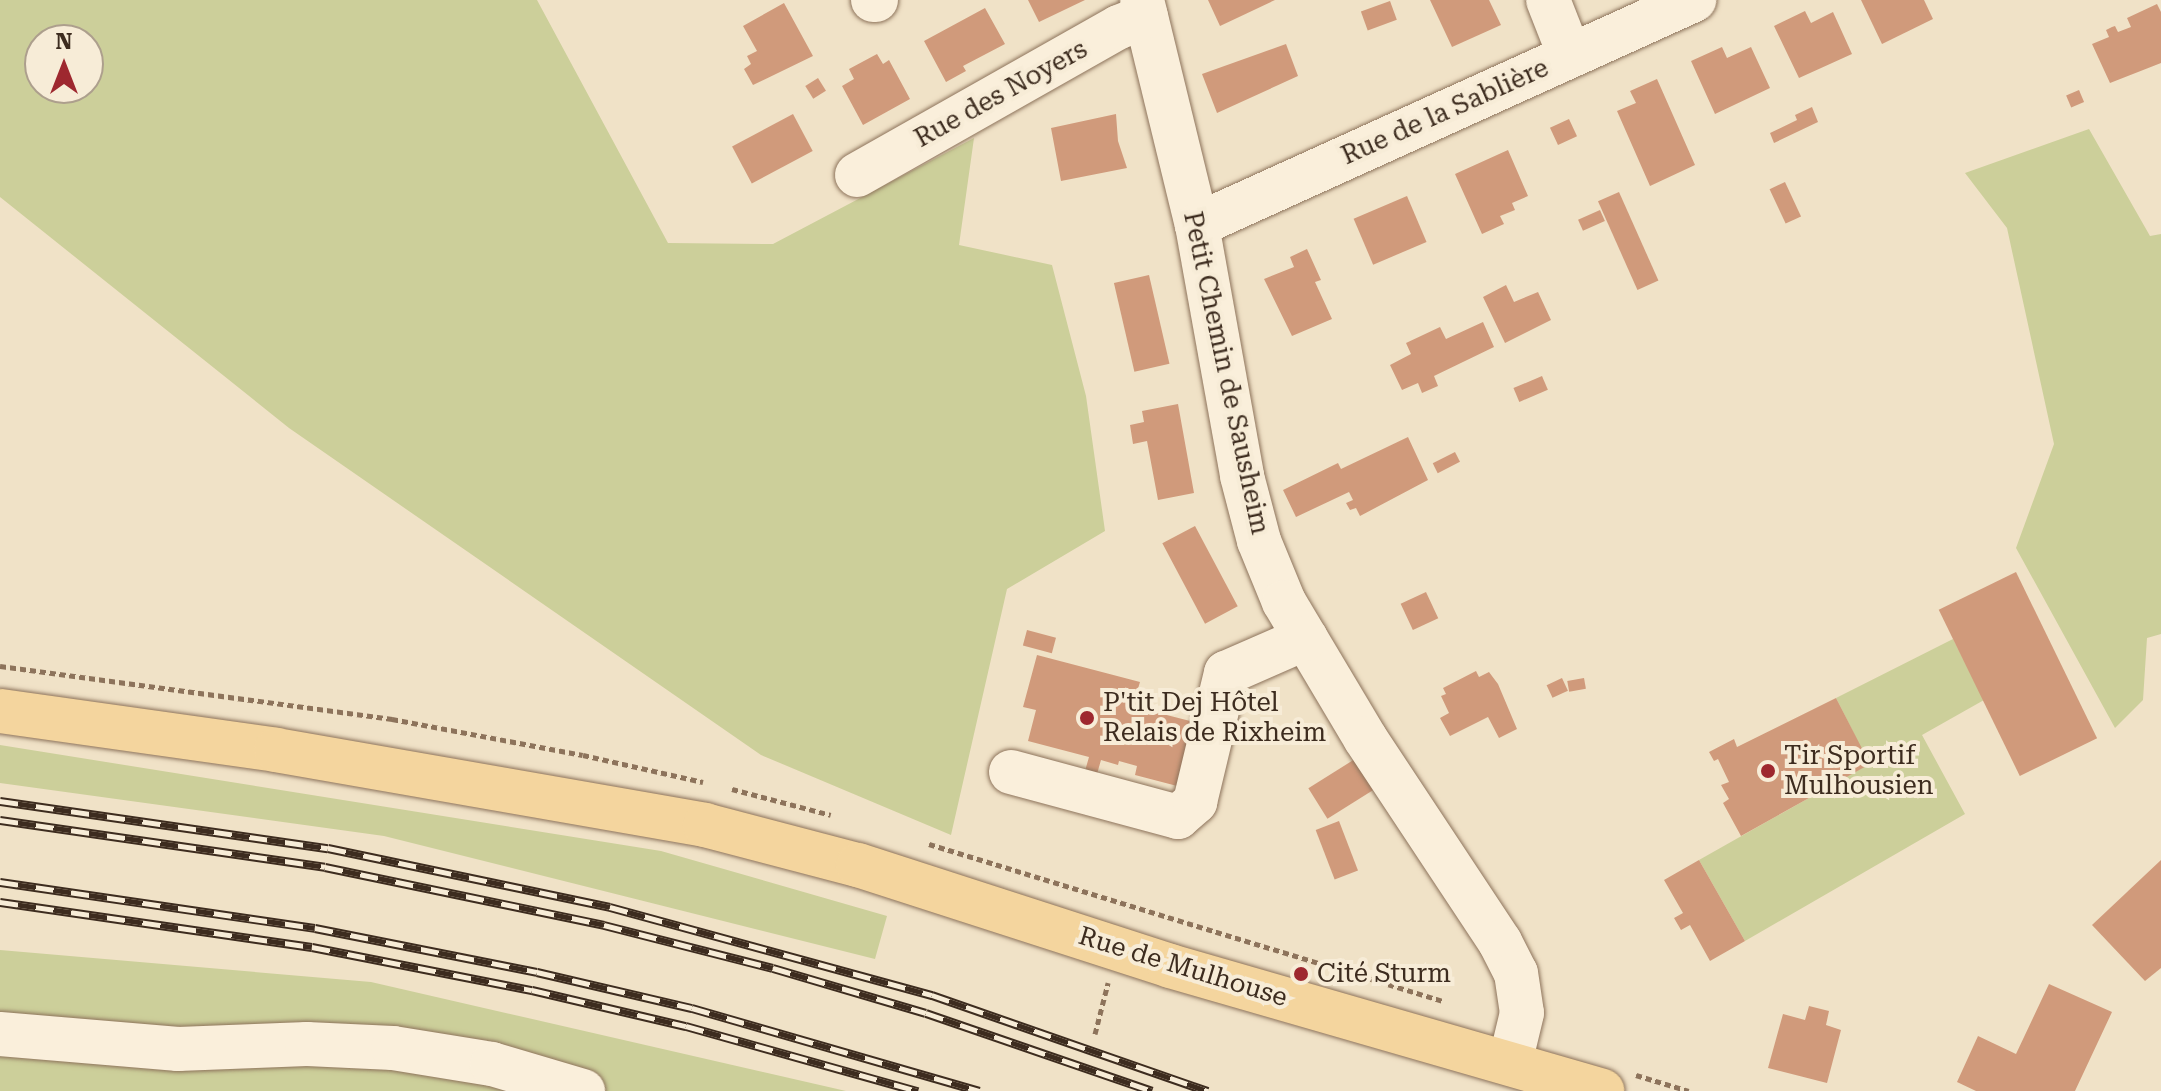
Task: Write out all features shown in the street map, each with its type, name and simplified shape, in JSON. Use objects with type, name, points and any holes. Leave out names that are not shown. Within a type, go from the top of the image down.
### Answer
[{"type":"main road","name":"Rue de Mulhouse","points":[[0,711],[261,747],[705,825],[858,865],[1170,966],[1510,1063],[1615,1082]]},
{"type":"street","points":[[1548,0],[1570,56]]},
{"type":"street","name":"Rue de la Sablière","points":[[1197,225],[1694,0]]},
{"type":"street","name":"Rue des Noyers","points":[[857,175],[1119,27],[1144,8]]},
{"type":"street","name":"Petit Chemin de Sausheim","points":[[1144,8],[1197,225],[1242,476],[1259,541],[1284,602],[1365,738],[1500,942],[1516,973],[1522,1013],[1510,1063]]},
{"type":"street","points":[[1011,772],[1178,817],[1195,802],[1226,673],[1306,638]]},
{"type":"street","points":[[0,1034],[164,1048],[307,1044],[393,1048],[492,1064],[583,1091]]},
{"type":"path","points":[[0,666],[392,719],[583,755],[707,783]]},
{"type":"path","points":[[722,786],[844,819]]},
{"type":"path","points":[[920,841],[1446,1002]]},
{"type":"path","points":[[1095,1034],[1102,1002]]},
{"type":"path","points":[[1615,1082],[1689,1091]]},
{"type":"green space","points":[[0,0],[537,0],[668,243],[773,244],[974,138],[959,245],[1052,265],[1086,396],[1105,531],[1007,589],[951,835],[761,755],[289,428],[0,197]]},
{"type":"green space","points":[[2089,129],[2150,236],[2161,234],[2161,634],[2147,638],[2143,700],[2115,728],[2016,548],[2054,444],[2007,228],[1965,173]]},
{"type":"green space","points":[[1953,639],[1984,700],[1922,735],[1965,814],[1745,941],[1699,860],[1869,764],[1836,698]]},
{"type":"green space","points":[[0,745],[661,851],[887,916],[875,959],[384,836],[0,783]]},
{"type":"green space","points":[[0,950],[371,982],[846,1091],[0,1091]]},
{"type":"building","points":[[1028,0],[1085,0],[1039,22]]},
{"type":"building","points":[[1208,0],[1275,0],[1220,26]]},
{"type":"building","points":[[1430,0],[1489,0],[1501,25],[1452,47]]},
{"type":"building","points":[[1861,0],[1924,0],[1933,19],[1882,44]]},
{"type":"building","points":[[1390,1],[1397,20],[1368,30],[1361,12]]},
{"type":"building","points":[[784,3],[813,56],[753,85],[744,69],[751,64],[747,56],[757,51],[743,26]]},
{"type":"building","points":[[2157,4],[2161,12],[2161,63],[2110,83],[2092,44],[2109,37],[2106,30],[2112,27],[2115,26],[2118,32],[2131,27],[2127,18]]},
{"type":"building","points":[[985,8],[1005,44],[963,66],[966,71],[946,82],[924,41]]},
{"type":"building","points":[[1805,11],[1811,23],[1833,12],[1852,54],[1799,78],[1774,26]]},
{"type":"building","points":[[1286,44],[1298,76],[1217,113],[1202,74]]},
{"type":"building","points":[[1722,47],[1727,58],[1751,47],[1770,88],[1715,114],[1691,61]]},
{"type":"building","points":[[877,54],[883,64],[889,60],[910,99],[863,125],[842,86],[854,79],[849,69]]},
{"type":"building","points":[[818,78],[826,91],[813,99],[805,86]]},
{"type":"building","points":[[1657,79],[1695,165],[1650,186],[1617,111],[1636,103],[1630,91]]},
{"type":"building","points":[[2079,90],[2084,102],[2071,107],[2066,95]]},
{"type":"building","points":[[1812,107],[1818,122],[1774,143],[1770,133],[1797,120],[1795,115]]},
{"type":"building","points":[[793,114],[813,151],[752,183],[732,146]]},
{"type":"building","points":[[1116,114],[1118,141],[1127,168],[1061,181],[1051,128]]},
{"type":"building","points":[[1569,119],[1577,136],[1558,145],[1550,128]]},
{"type":"building","points":[[1508,150],[1528,196],[1512,203],[1515,210],[1500,216],[1504,224],[1482,234],[1455,174]]},
{"type":"building","points":[[1785,182],[1801,216],[1786,224],[1770,189]]},
{"type":"building","points":[[1619,192],[1658,281],[1637,290],[1598,201]]},
{"type":"building","points":[[1407,196],[1427,242],[1373,265],[1354,219]]},
{"type":"building","points":[[1600,210],[1605,221],[1583,231],[1578,220]]},
{"type":"building","points":[[1307,249],[1321,280],[1315,282],[1332,319],[1292,336],[1264,279],[1294,267],[1290,257]]},
{"type":"building","points":[[1149,275],[1169,364],[1134,372],[1114,283]]},
{"type":"building","points":[[1506,285],[1514,302],[1538,292],[1551,320],[1505,343],[1483,297]]},
{"type":"building","points":[[1483,322],[1494,347],[1434,376],[1438,386],[1422,393],[1418,383],[1402,390],[1390,365],[1411,354],[1406,343],[1440,327],[1446,339]]},
{"type":"building","points":[[1542,376],[1548,390],[1519,402],[1513,388]]},
{"type":"building","points":[[1178,404],[1194,493],[1158,500],[1147,441],[1133,444],[1130,425],[1144,422],[1142,411]]},
{"type":"building","points":[[1408,437],[1428,480],[1360,516],[1356,508],[1350,510],[1346,503],[1353,500],[1349,492],[1296,517],[1283,490],[1338,463],[1341,469]]},
{"type":"building","points":[[1455,452],[1460,462],[1438,473],[1433,463]]},
{"type":"building","points":[[1195,526],[1238,606],[1205,624],[1162,543]]},
{"type":"building","points":[[2016,572],[2097,738],[2020,776],[1939,610]]},
{"type":"building","points":[[1426,592],[1438,618],[1413,630],[1401,604]]},
{"type":"building","points":[[1027,630],[1056,638],[1052,653],[1023,645]]},
{"type":"building","points":[[1037,655],[1140,682],[1137,692],[1155,697],[1151,711],[1198,723],[1181,787],[1135,775],[1137,766],[1119,761],[1118,765],[1101,760],[1097,774],[1085,771],[1089,757],[1028,741],[1036,710],[1023,707]]},
{"type":"building","points":[[1476,671],[1479,677],[1489,672],[1498,684],[1517,729],[1499,738],[1488,717],[1450,736],[1440,718],[1449,713],[1441,696],[1446,694],[1443,688]]},
{"type":"building","points":[[1562,678],[1568,691],[1553,698],[1547,685]]},
{"type":"building","points":[[1584,678],[1586,689],[1569,692],[1567,681]]},
{"type":"building","name":"Tir Sportif Mulhousien","points":[[1836,698],[1870,764],[1741,836],[1723,803],[1729,799],[1721,785],[1729,782],[1718,759],[1714,761],[1709,752],[1734,739],[1737,747]]},
{"type":"building","points":[[1355,759],[1374,790],[1327,819],[1308,788]]},
{"type":"building","points":[[1339,821],[1358,870],[1335,879],[1316,830]]},
{"type":"building","points":[[1699,860],[1745,941],[1710,961],[1690,925],[1681,930],[1674,918],[1683,913],[1664,880]]},
{"type":"building","points":[[2161,860],[2161,968],[2145,981],[2092,925]]},
{"type":"building","points":[[2049,984],[2112,1012],[2075,1091],[1976,1091],[1957,1082],[1978,1036],[2016,1054]]},
{"type":"building","points":[[1809,1006],[1829,1011],[1826,1025],[1841,1030],[1827,1083],[1768,1068],[1783,1014],[1805,1020]]},
{"type":"railway","points":[[0,801],[328,848],[610,907],[932,995],[1208,1091]]},
{"type":"railway","points":[[0,820],[325,867],[604,925],[773,968],[926,1013],[1152,1091]]},
{"type":"railway","points":[[0,882],[315,928],[537,972],[692,1008],[979,1091]]},
{"type":"railway","points":[[0,902],[312,947],[532,990],[686,1026],[918,1091]]},
{"type":"place","name":"P'tit Dej Hôtel Relais de Rixheim","points":[[1087,718]]},
{"type":"place","name":"Tir Sportif Mulhousien","points":[[1768,771]]},
{"type":"place","name":"Cité Sturm","points":[[1301,974]]}]
